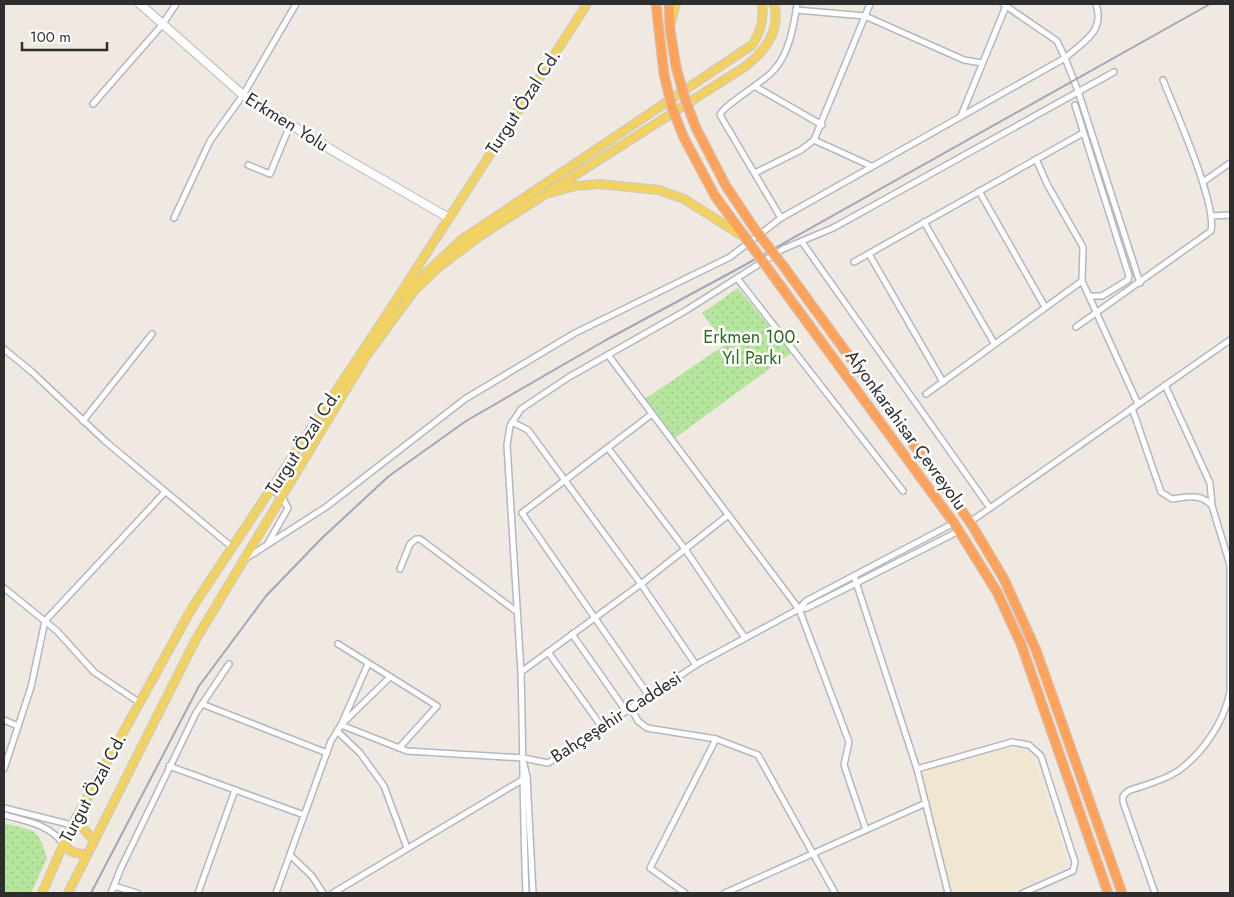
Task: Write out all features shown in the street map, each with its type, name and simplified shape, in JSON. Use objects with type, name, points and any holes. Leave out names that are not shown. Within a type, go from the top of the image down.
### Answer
[{"type":"highway","name":"Afyonkarahisar Çevreyolu","points":[[656,4],[664,74],[672,108],[684,138],[715,196],[957,527],[992,583],[1021,644],[1108,893]]},
{"type":"highway","name":"Afyonkarahisar Çevreyolu","points":[[669,4],[670,29],[676,67],[685,99],[696,128],[722,179],[754,228],[970,522],[1004,579],[1036,650],[1122,893]]},
{"type":"main road","name":"Turgut Özal Cd.","points":[[68,893],[195,642],[449,218],[587,4]]},
{"type":"main road","points":[[670,29],[676,4]]},
{"type":"main road","points":[[393,312],[428,270],[461,240],[752,46],[760,33],[763,19],[762,4]]},
{"type":"main road","points":[[393,312],[439,267],[508,217],[752,62],[763,52],[770,40],[774,24],[774,4]]},
{"type":"main road","points":[[543,194],[575,186],[599,184],[653,189],[684,199],[745,237]]},
{"type":"main road","name":"Turgut Özal Cd.","points":[[42,893],[72,825],[192,608],[393,312]]},
{"type":"main road","points":[[72,825],[83,828],[94,841]]},
{"type":"main road","points":[[63,844],[72,852],[87,855]]},
{"type":"street","name":"Erkmen Yolu","points":[[140,4],[243,95],[290,125],[449,218]]},
{"type":"street","points":[[94,104],[162,25],[176,4]]},
{"type":"street","points":[[174,218],[210,141],[243,95],[296,4]]},
{"type":"street","points":[[781,218],[720,115],[724,108],[756,87],[775,69],[791,35],[797,4]]},
{"type":"street","points":[[755,173],[801,150],[814,140],[822,125],[870,4]]},
{"type":"street","points":[[245,559],[265,548],[326,507],[465,399],[575,333],[730,257],[781,218],[1065,58],[1094,32],[1098,26],[1099,16],[1096,4]]},
{"type":"street","points":[[961,116],[1004,5],[1056,41],[1078,90],[1140,282]]},
{"type":"street","points":[[796,10],[865,16],[964,60],[982,63]]},
{"type":"street","points":[[526,893],[521,781],[523,758],[520,672],[507,445],[512,422],[528,402],[784,249],[833,228],[1078,90],[1114,72]]},
{"type":"street","points":[[1076,327],[1212,231],[1212,216],[1203,182],[1163,80]]},
{"type":"street","points":[[756,87],[822,125]]},
{"type":"street","points":[[1075,105],[1129,276],[1128,280],[1102,296],[1089,296]]},
{"type":"street","points":[[248,165],[270,174],[290,125]]},
{"type":"street","points":[[854,262],[1083,133]]},
{"type":"street","points":[[814,140],[871,166]]},
{"type":"street","points":[[1036,159],[1083,247],[1082,282],[1138,404]]},
{"type":"street","points":[[1203,182],[1230,163]]},
{"type":"street","points":[[979,191],[1045,306]]},
{"type":"street","points":[[1212,216],[1230,215]]},
{"type":"street","points":[[924,222],[994,343]]},
{"type":"street","points":[[802,242],[990,508]]},
{"type":"street","points":[[869,254],[943,382]]},
{"type":"street","points":[[738,278],[903,491]]},
{"type":"street","points":[[926,394],[1045,306],[1082,282]]},
{"type":"street","points":[[83,421],[152,334]]},
{"type":"street","points":[[970,522],[1228,341]]},
{"type":"street","points":[[4,349],[32,372],[83,421],[233,548]]},
{"type":"street","points":[[608,355],[799,609],[849,742],[844,765],[866,830]]},
{"type":"street","points":[[1155,893],[1122,799],[1128,791],[1177,772],[1186,764],[1211,735],[1228,701],[1230,692],[1230,565],[1212,506],[1210,483],[1165,385]]},
{"type":"street","points":[[1132,408],[1164,496],[1172,499],[1196,496],[1212,506]]},
{"type":"street","points":[[649,696],[522,513],[652,414]]},
{"type":"street","points":[[512,422],[528,430],[641,584],[696,665]]},
{"type":"street","points":[[608,448],[684,549],[745,638]]},
{"type":"street","points":[[265,548],[288,508],[282,498],[272,489]]},
{"type":"street","points":[[4,769],[31,687],[45,621],[165,492]]},
{"type":"street","points":[[520,672],[641,584],[728,516]]},
{"type":"street","name":"Bahçeşehir Caddesi","points":[[341,725],[407,751],[523,758],[548,763],[696,665],[799,609],[806,601],[957,527]]},
{"type":"street","name":"Bahçeşehir Caddesi","points":[[799,609],[807,608],[856,583],[957,527]]},
{"type":"street","points":[[400,569],[410,544],[416,539],[420,539],[517,612]]},
{"type":"street","points":[[854,576],[917,769],[948,893]]},
{"type":"street","points":[[4,588],[56,631],[94,672],[140,702]]},
{"type":"street","points":[[572,634],[629,710],[647,728],[716,739],[758,754],[835,893]]},
{"type":"street","points":[[338,644],[437,706],[399,748]]},
{"type":"street","points":[[548,652],[602,727]]},
{"type":"street","points":[[111,893],[169,766],[202,704],[229,664]]},
{"type":"street","points":[[276,893],[327,753],[368,664]]},
{"type":"street","points":[[341,725],[390,677]]},
{"type":"street","points":[[202,704],[327,753]]},
{"type":"street","points":[[4,720],[18,726]]},
{"type":"street","points":[[337,731],[360,753],[384,786],[407,848]]},
{"type":"street","points":[[685,893],[650,868],[716,739]]},
{"type":"street","points":[[917,769],[1012,742],[1029,745],[1041,756],[1075,862],[1073,871],[1022,893]]},
{"type":"street","points":[[523,758],[528,776],[533,893]]},
{"type":"street","points":[[169,766],[304,815]]},
{"type":"street","points":[[333,893],[528,776]]},
{"type":"street","points":[[198,893],[235,790]]},
{"type":"street","points":[[724,893],[926,803]]},
{"type":"street","points":[[4,808],[72,825]]},
{"type":"street","points":[[4,815],[43,827],[58,837],[63,844]]},
{"type":"street","points":[[290,855],[312,876],[323,893]]},
{"type":"street","points":[[114,886],[137,893]]},
{"type":"shaded area","points":[[1013,746],[1033,755],[1068,863],[1067,867],[1007,893],[951,893],[922,776],[926,770]]},
{"type":"green space","name":"Erkmen 100. Yıl Parkı","points":[[738,288],[791,353],[672,440],[642,401],[726,344],[702,313]]},
{"type":"green space","points":[[4,823],[29,829],[37,835],[44,847],[47,858],[31,893],[4,893]]},
{"type":"railway","points":[[91,893],[199,686],[266,596],[322,538],[389,476],[466,421],[606,340],[743,266],[1210,4]]}]
